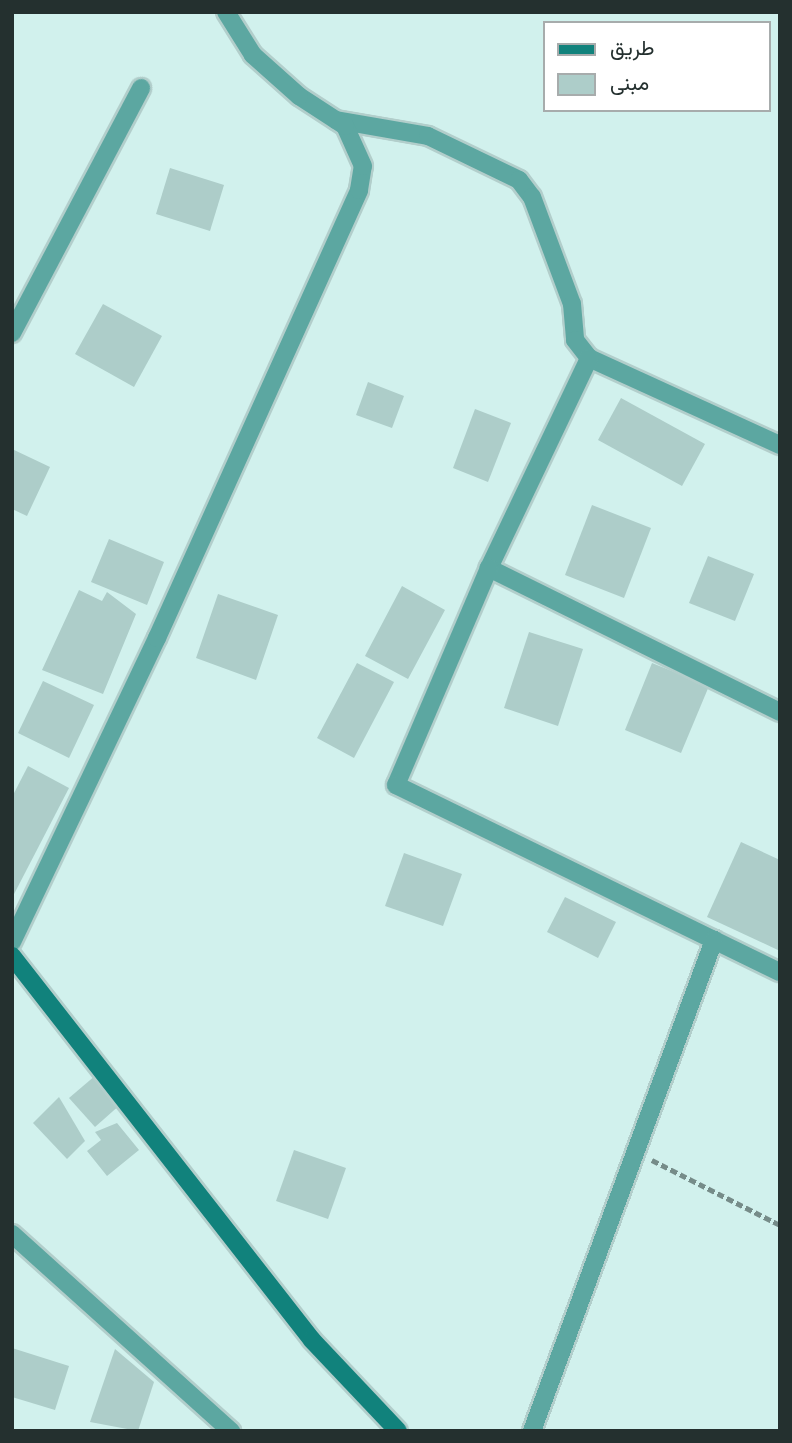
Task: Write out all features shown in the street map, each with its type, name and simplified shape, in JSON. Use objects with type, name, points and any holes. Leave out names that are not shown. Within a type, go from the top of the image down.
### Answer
[{"type":"street","points":[[12,942],[157,638],[359,190],[363,166],[345,126],[253,55],[226,12]]},
{"type":"street","points":[[12,332],[141,88]]},
{"type":"street","points":[[336,120],[428,136],[519,180],[532,197],[572,304],[575,340],[589,358],[780,445]]},
{"type":"street","points":[[589,358],[489,568],[396,785],[780,972]]},
{"type":"street","points":[[489,568],[780,712]]},
{"type":"street","points":[[532,1431],[714,940]]},
{"type":"street","points":[[12,956],[312,1340],[398,1431]]},
{"type":"street","points":[[12,1234],[231,1431]]},
{"type":"path","points":[[636,1152],[780,1225]]},
{"type":"building","points":[[170,168],[224,185],[210,231],[156,214]]},
{"type":"building","points":[[103,304],[162,336],[134,387],[75,354]]},
{"type":"building","points":[[368,382],[404,396],[392,428],[356,415]]},
{"type":"building","points":[[621,398],[705,444],[682,486],[598,440]]},
{"type":"building","points":[[475,409],[511,423],[488,482],[453,468]]},
{"type":"building","points":[[12,449],[50,467],[27,516],[12,509]]},
{"type":"building","points":[[592,505],[651,528],[624,598],[565,575]]},
{"type":"building","points":[[109,539],[164,562],[147,605],[91,582]]},
{"type":"building","points":[[708,556],[754,574],[735,621],[689,603]]},
{"type":"building","points":[[402,586],[445,610],[408,679],[365,656]]},
{"type":"building","points":[[79,590],[102,601],[107,592],[136,614],[103,694],[42,670]]},
{"type":"building","points":[[218,594],[278,615],[256,680],[196,658]]},
{"type":"building","points":[[529,632],[583,649],[558,726],[504,708]]},
{"type":"building","points":[[357,663],[394,682],[354,758],[317,738]]},
{"type":"building","points":[[652,663],[709,686],[681,753],[625,730]]},
{"type":"building","points":[[43,681],[94,705],[69,758],[18,733]]},
{"type":"building","points":[[28,766],[69,788],[12,898],[12,797]]},
{"type":"building","points":[[741,842],[780,860],[780,951],[707,917]]},
{"type":"building","points":[[404,853],[462,874],[443,926],[385,906]]},
{"type":"building","points":[[565,897],[616,922],[598,958],[547,932]]},
{"type":"building","points":[[96,1075],[121,1104],[95,1127],[69,1098]]},
{"type":"building","points":[[59,1097],[85,1141],[67,1159],[33,1123]]},
{"type":"building","points":[[117,1123],[139,1150],[107,1176],[87,1151],[101,1140],[95,1132]]},
{"type":"building","points":[[294,1150],[346,1168],[328,1219],[276,1201]]},
{"type":"building","points":[[12,1348],[69,1366],[55,1410],[12,1397]]},
{"type":"building","points":[[115,1349],[154,1382],[138,1431],[90,1422]]}]
